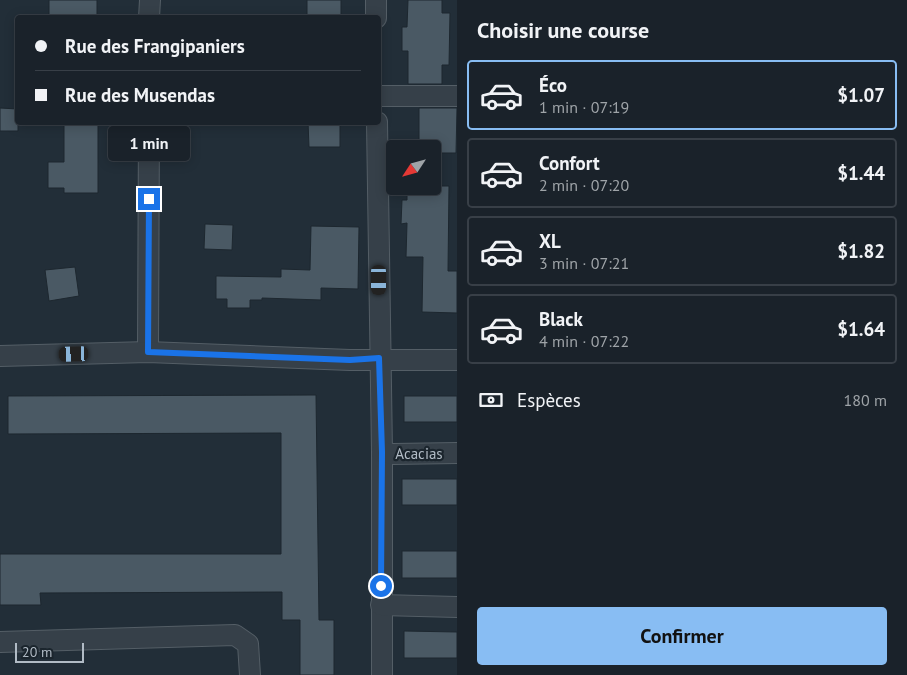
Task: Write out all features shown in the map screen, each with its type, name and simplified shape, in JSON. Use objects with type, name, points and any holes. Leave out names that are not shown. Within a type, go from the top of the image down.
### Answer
[{"type":"street","points":[[150,0],[150,15]]},
{"type":"street","points":[[376,0],[376,15]]},
{"type":"street","points":[[381,96],[457,96]]},
{"type":"street","points":[[148,352],[149,125]]},
{"type":"street","points":[[377,125],[379,358],[382,452],[382,675]]},
{"type":"street","points":[[0,356],[148,352],[350,360],[379,358],[457,360]]},
{"type":"street","name":"Acacias","points":[[382,452],[393,454],[457,452]]},
{"type":"street","points":[[381,604],[457,607]]},
{"type":"street","points":[[0,642],[235,635],[248,644],[250,675]]},
{"type":"building","points":[[49,0],[97,0],[97,15],[49,15]]},
{"type":"building","points":[[307,0],[341,0],[341,15],[307,15]]},
{"type":"building","points":[[408,0],[442,0],[442,13],[450,13],[449,65],[442,65],[442,84],[408,84],[408,51],[402,51],[402,27],[407,27]]},
{"type":"building","points":[[0,108],[15,109],[15,125],[18,125],[18,131],[0,131]]},
{"type":"building","points":[[419,108],[457,108],[456,153],[441,153],[441,140],[419,140]]},
{"type":"building","points":[[64,125],[98,125],[98,193],[64,193],[64,188],[48,188],[48,162],[64,162]]},
{"type":"building","points":[[308,125],[340,125],[340,147],[309,147]]},
{"type":"building","points":[[441,186],[449,186],[448,271],[457,271],[457,313],[422,312],[423,257],[406,257],[407,223],[401,224],[402,200],[407,200],[407,195],[441,195]]},
{"type":"building","points":[[205,224],[233,225],[232,250],[204,249]]},
{"type":"building","points":[[311,226],[359,227],[358,289],[321,288],[321,300],[262,298],[262,300],[250,300],[250,308],[227,308],[227,299],[216,299],[216,276],[281,277],[281,269],[310,270]]},
{"type":"building","points":[[75,267],[79,296],[49,301],[45,270]]},
{"type":"building","points":[[316,395],[319,620],[334,620],[334,675],[300,675],[300,620],[282,620],[282,592],[40,593],[41,605],[0,605],[0,554],[281,554],[281,433],[8,434],[8,396]]},
{"type":"building","points":[[404,396],[457,396],[457,422],[404,422]]},
{"type":"building","points":[[402,479],[457,479],[457,505],[402,505]]},
{"type":"building","points":[[402,551],[457,551],[457,578],[402,578]]},
{"type":"building","points":[[404,631],[457,632],[457,658],[404,658]]},
{"type":"route","points":[[149,199],[148,352],[350,360],[379,358],[382,452],[381,586]]}]
